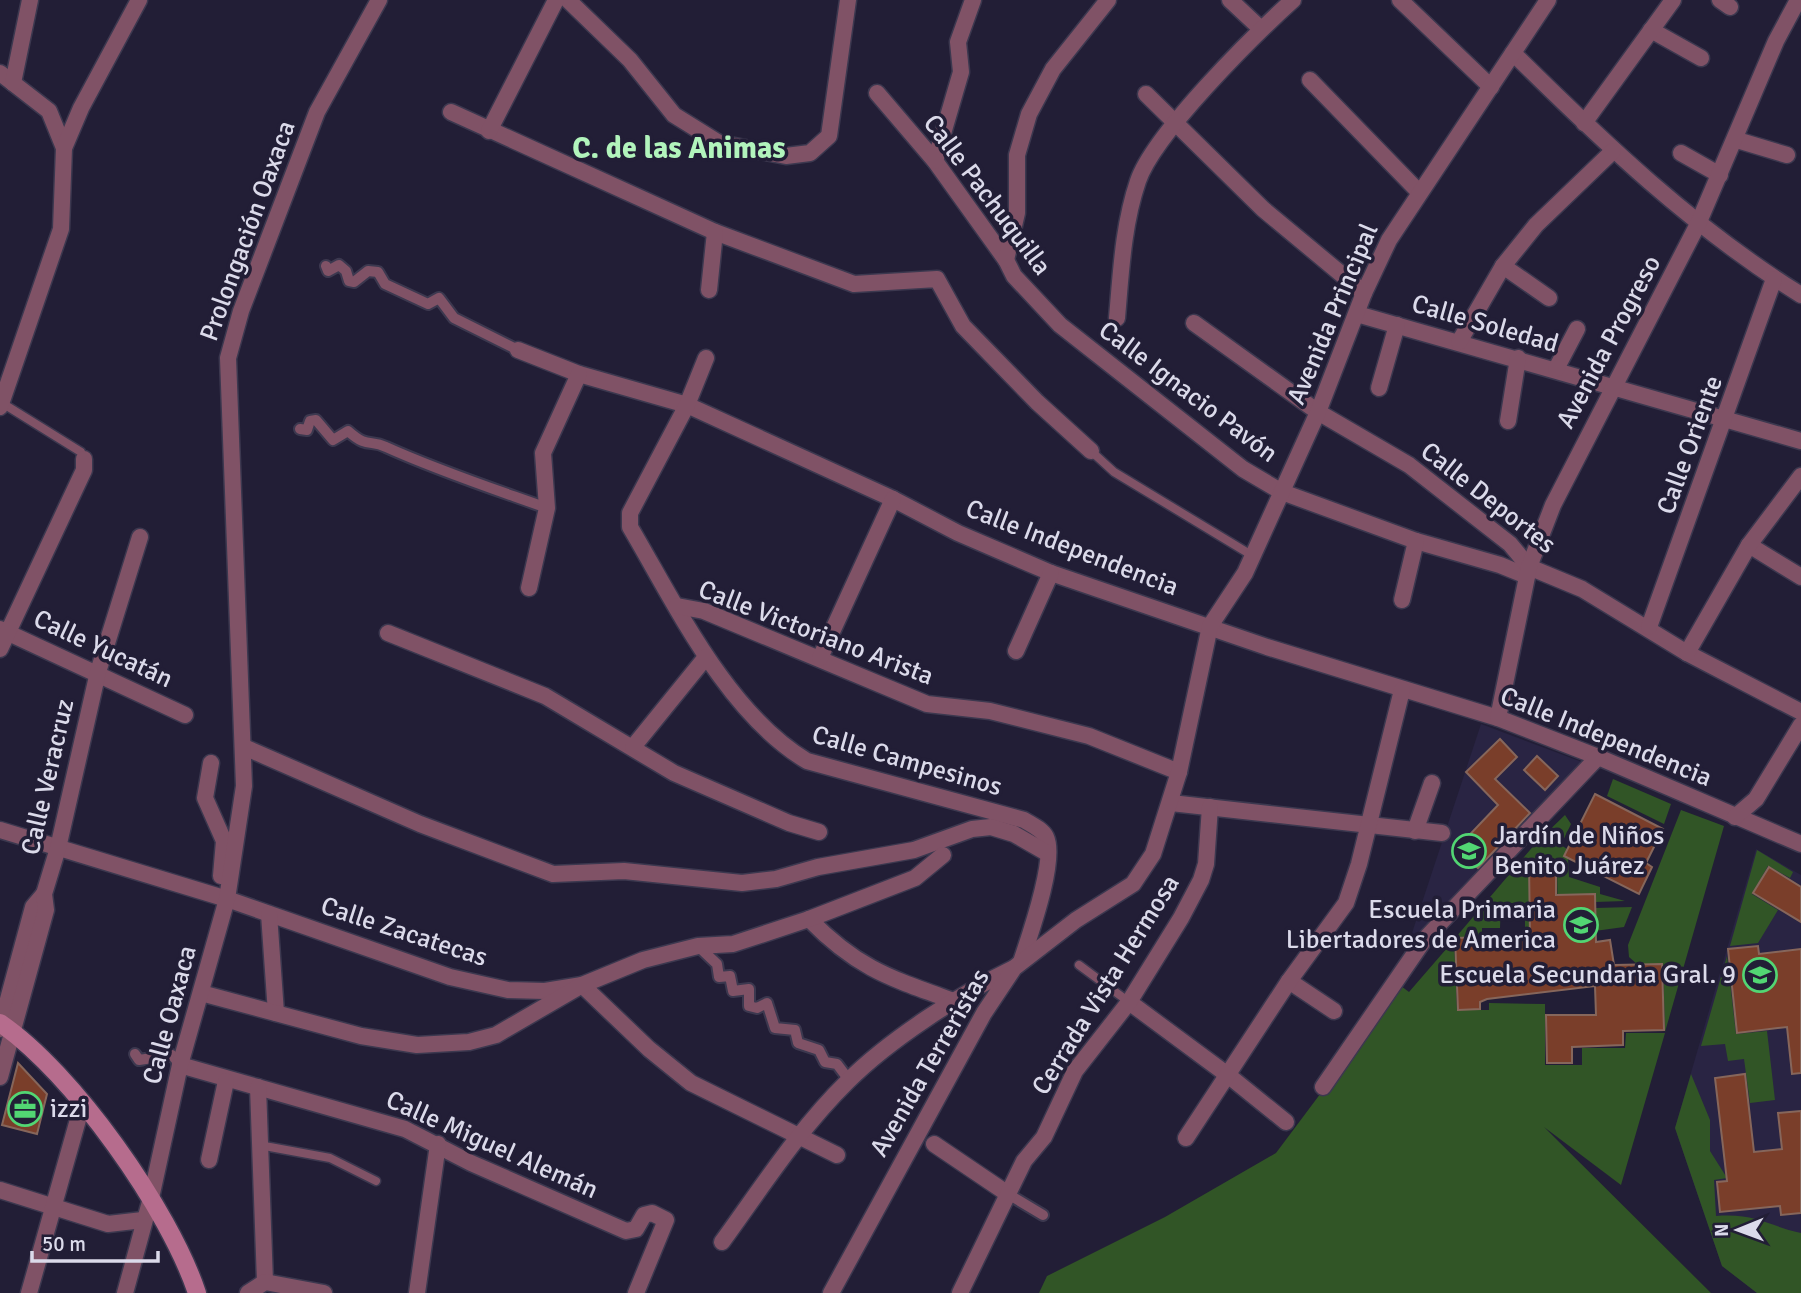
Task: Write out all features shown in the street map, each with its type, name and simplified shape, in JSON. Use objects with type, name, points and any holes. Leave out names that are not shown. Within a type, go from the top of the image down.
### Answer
[{"type":"main road","points":[[3,1027],[83,1102],[151,1198],[197,1293]]},
{"type":"street","points":[[30,0],[6,78],[49,111],[64,148]]},
{"type":"street","points":[[1,405],[61,229],[64,148],[80,108],[139,0]]},
{"type":"street","name":"Prolongación Oaxaca","points":[[244,747],[228,358],[240,311],[317,112],[379,0]]},
{"type":"street","points":[[489,131],[556,0]]},
{"type":"street","points":[[568,0],[630,60],[674,115],[719,143],[786,156],[810,153],[829,136],[848,0]]},
{"type":"street","points":[[935,161],[961,72],[958,42],[973,0]]},
{"type":"street","points":[[1006,260],[1017,214],[1017,155],[1029,114],[1053,69],[1108,0]]},
{"type":"street","points":[[1230,0],[1261,29]]},
{"type":"street","points":[[1117,318],[1127,218],[1139,178],[1175,125],[1261,29],[1293,0]]},
{"type":"street","points":[[1400,0],[1492,87]]},
{"type":"street","name":"Avenida Principal","points":[[1210,626],[1253,556],[1318,412],[1364,293],[1389,240],[1418,191],[1492,87],[1548,0]]},
{"type":"street","points":[[1584,123],[1672,0]]},
{"type":"street","name":"Avenida Progreso","points":[[1497,718],[1528,571],[1553,505],[1611,388],[1698,224],[1737,140],[1776,41],[1798,0]]},
{"type":"street","points":[[1651,30],[1701,58]]},
{"type":"street","points":[[1513,53],[1613,151],[1698,224],[1774,279],[1801,295]]},
{"type":"street","points":[[1310,80],[1418,191]]},
{"type":"street","name":"Calle Pachuquilla","points":[[877,93],[935,161],[1006,260],[1014,276],[1060,325]]},
{"type":"street","points":[[1146,94],[1263,209],[1364,293]]},
{"type":"street","points":[[451,112],[715,232],[854,284],[937,279],[963,326],[1037,402],[1091,451]]},
{"type":"street","points":[[1737,140],[1787,155]]},
{"type":"street","points":[[1459,342],[1503,266],[1536,225],[1613,151]]},
{"type":"street","points":[[1681,153],[1720,175]]},
{"type":"street","points":[[709,290],[715,232]]},
{"type":"street","name":"Calle Independencia","points":[[326,266],[328,271],[339,265],[346,271],[349,281],[355,282],[369,271],[378,272],[385,284],[428,304],[439,298],[454,318],[518,350],[579,374],[687,405],[893,499],[958,533],[1051,573],[1402,690],[1497,718],[1598,757],[1801,844]]},
{"type":"street","points":[[1503,266],[1549,298]]},
{"type":"street","name":"Calle Oriente","points":[[1649,628],[1774,279]]},
{"type":"street","name":"Calle Soledad","points":[[1357,314],[1801,441]]},
{"type":"street","name":"Calle Deportes","points":[[1194,323],[1318,412],[1409,466],[1510,544],[1528,571],[1582,589],[1686,653],[1801,712]]},
{"type":"street","name":"Calle Ignacio Pavón","points":[[1060,325],[1243,469],[1282,492],[1416,541],[1528,571]]},
{"type":"street","points":[[1379,388],[1396,325]]},
{"type":"street","points":[[1556,369],[1577,329]]},
{"type":"street","name":"Calle Campesinos","points":[[706,358],[687,405],[630,513],[630,527],[706,657],[747,708],[788,750],[807,761],[1024,820],[1040,830],[1047,839],[1045,886],[1018,965]]},
{"type":"street","points":[[1508,421],[1518,358]]},
{"type":"street","points":[[529,588],[547,508],[543,453],[579,374]]},
{"type":"street","points":[[300,429],[307,430],[310,421],[316,419],[333,440],[348,431],[371,446],[382,445],[547,508]]},
{"type":"street","points":[[0,649],[4,631],[84,470],[84,459]]},
{"type":"street","points":[[1686,653],[1749,545],[1801,476]]},
{"type":"street","points":[[820,658],[893,499]]},
{"type":"street","name":"Calle Veracruz","points":[[0,1077],[3,1027],[46,910],[44,894],[58,848],[98,672],[140,537]]},
{"type":"street","points":[[1402,600],[1416,541]]},
{"type":"street","points":[[1749,545],[1801,577]]},
{"type":"street","points":[[1016,651],[1051,573]]},
{"type":"street","name":"Calle Victoriano Arista","points":[[677,606],[704,611],[927,704],[990,710],[1076,733],[1179,772]]},
{"type":"street","name":"Avenida Terreristas","points":[[831,1293],[984,1013],[1018,965],[1076,920],[1133,884],[1153,854],[1179,772],[1210,626]]},
{"type":"street","name":"Calle Yucatán","points":[[4,631],[98,672],[186,715]]},
{"type":"street","points":[[388,633],[545,696],[674,773],[789,823],[819,832]]},
{"type":"street","points":[[633,747],[706,657]]},
{"type":"street","points":[[1186,1138],[1230,1076],[1289,981],[1346,903],[1369,825],[1402,690]]},
{"type":"street","points":[[1735,817],[1756,799],[1801,725]]},
{"type":"street","points":[[244,747],[420,824],[553,874],[624,871],[742,883],[764,881],[883,854],[914,850],[965,831],[991,827],[1014,834],[1046,853]]},
{"type":"street","name":"Calle Oaxaca","points":[[125,1293],[151,1198],[180,1065],[201,993],[223,897],[244,786],[244,747]]},
{"type":"street","points":[[1323,1087],[1424,940],[1598,757]]},
{"type":"street","points":[[211,763],[205,798],[224,841],[223,897]]},
{"type":"street","points":[[1415,831],[1432,783]]},
{"type":"street","points":[[1171,803],[1442,833]]},
{"type":"street","name":"Cerrada Vista Hermosa","points":[[960,1293],[1024,1161],[1044,1137],[1075,1072],[1129,1002],[1201,880],[1206,864],[1210,807]]},
{"type":"street","name":"Calle Zacatecas","points":[[0,830],[223,897],[450,977],[508,990],[545,991],[582,985]]},
{"type":"street","points":[[201,993],[361,1036],[440,1045],[496,1035],[582,985],[643,960],[698,946],[733,944],[809,919],[915,877],[943,855]]},
{"type":"street","points":[[269,914],[276,1013]]},
{"type":"street","points":[[809,919],[837,947],[877,973],[954,1001]]},
{"type":"street","points":[[698,946],[718,964],[719,977],[730,976],[733,991],[749,989],[749,1006],[758,1008],[767,1003],[775,1028],[795,1030],[798,1043],[819,1050],[825,1062],[837,1063],[849,1080]]},
{"type":"street","points":[[722,1242],[798,1137],[849,1080],[954,1001],[1018,965]]},
{"type":"street","points":[[1289,981],[1334,1011]]},
{"type":"street","points":[[582,985],[649,1049],[691,1083],[837,1155]]},
{"type":"street","points":[[1129,1002],[1230,1076],[1286,1122]]},
{"type":"street","name":"Calle Miguel Alemán","points":[[135,1054],[139,1060],[146,1061],[172,1055],[180,1065],[226,1081],[258,1087],[405,1129],[471,1163],[626,1230],[636,1229],[644,1216],[652,1213],[666,1220],[636,1293]]},
{"type":"street","points":[[209,1160],[226,1081]]},
{"type":"street","points":[[258,1087],[265,1282]]},
{"type":"street","points":[[29,1293],[83,1102]]},
{"type":"street","points":[[417,1293],[438,1144]]},
{"type":"street","points":[[934,1144],[1043,1215]]},
{"type":"street","points":[[0,1190],[108,1223],[143,1220]]},
{"type":"street","points":[[248,1293],[265,1282],[289,1289],[324,1293]]},
{"type":"lane","points":[[1,405],[81,452],[84,459]]},
{"type":"lane","points":[[1091,451],[1114,472],[1253,556]]},
{"type":"lane","points":[[1079,965],[1129,1002]]},
{"type":"lane","points":[[259,1145],[330,1158],[376,1181]]},
{"type":"shaded area","name":"Jardín de Niños Benito Juárez","points":[[1481,724],[1582,762],[1413,942],[1410,939]]},
{"type":"shaded area","name":"Escuela Secundaria Gral. 9","points":[[1756,849],[1801,875],[1801,1293],[1757,1293],[1722,1266],[1675,1128]]},
{"type":"green space","points":[[1613,779],[1671,804],[1664,824],[1607,796]]},
{"type":"green space","points":[[1681,810],[1724,826],[1665,1032],[1663,964],[1637,964],[1629,957],[1628,945]]},
{"type":"green space","points":[[1565,815],[1571,824],[1561,845],[1567,849],[1564,855],[1568,858],[1569,877],[1600,887],[1600,894],[1625,901],[1595,902],[1595,908],[1632,907],[1624,927],[1558,936],[1557,863],[1529,863],[1529,929],[1525,929],[1525,903],[1501,903],[1500,928],[1482,928],[1482,937],[1456,937],[1536,843]]},
{"type":"green space","points":[[1757,850],[1793,872],[1790,878],[1768,866],[1752,894],[1778,910],[1758,943],[1730,946]]},
{"type":"green space","points":[[1454,940],[1457,1010],[1489,1010],[1489,1003],[1545,1004],[1545,1065],[1582,1065],[1582,1048],[1625,1048],[1626,1033],[1665,1033],[1621,1185],[1544,1127],[1711,1293],[1039,1293],[1047,1276],[1165,1217],[1276,1153],[1401,986],[1409,992]]},
{"type":"green space","points":[[1727,956],[1736,1034],[1767,1031],[1775,1100],[1750,1103],[1744,1059],[1728,1061],[1725,1044],[1701,1046]]},
{"type":"green space","points":[[1691,1074],[1710,1120],[1710,1151],[1727,1178],[1714,1180],[1716,1216],[1751,1218],[1801,1233],[1801,1293],[1757,1293],[1722,1266],[1675,1128]]},
{"type":"building","points":[[1500,739],[1517,757],[1495,779],[1530,813],[1478,868],[1457,848],[1498,805],[1466,772]]},
{"type":"building","points":[[1537,756],[1558,776],[1545,790],[1524,770]]},
{"type":"building","points":[[1595,794],[1663,829],[1646,863],[1652,867],[1639,894],[1564,856]]},
{"type":"building","points":[[1529,863],[1556,863],[1556,895],[1595,894],[1596,942],[1610,940],[1614,965],[1662,964],[1664,1030],[1623,1031],[1623,1045],[1572,1047],[1572,1063],[1547,1063],[1546,1015],[1596,1015],[1595,986],[1487,999],[1480,1002],[1480,1009],[1458,1010],[1455,938],[1530,936]]},
{"type":"building","points":[[1769,867],[1801,887],[1801,922],[1753,893]]},
{"type":"building","points":[[1758,946],[1759,954],[1801,949],[1801,1073],[1792,1074],[1787,1027],[1737,1033],[1728,949]]},
{"type":"building","name":"izzi","points":[[18,1063],[47,1094],[37,1134],[2,1125]]},
{"type":"building","points":[[1745,1074],[1754,1152],[1782,1149],[1778,1113],[1801,1111],[1801,1213],[1781,1215],[1780,1206],[1720,1212],[1717,1182],[1727,1181],[1715,1078]]},
{"type":"place","name":"Jardín de Niños Benito Juárez","points":[[1469,851]]},
{"type":"place","name":"Escuela Primaria Libertadores de America","points":[[1581,925]]},
{"type":"place","name":"Escuela Secundaria Gral. 9","points":[[1760,975]]},
{"type":"place","name":"izzi","points":[[25,1109]]},
{"type":"district","name":"C. de las Animas","points":[[679,148]]}]
